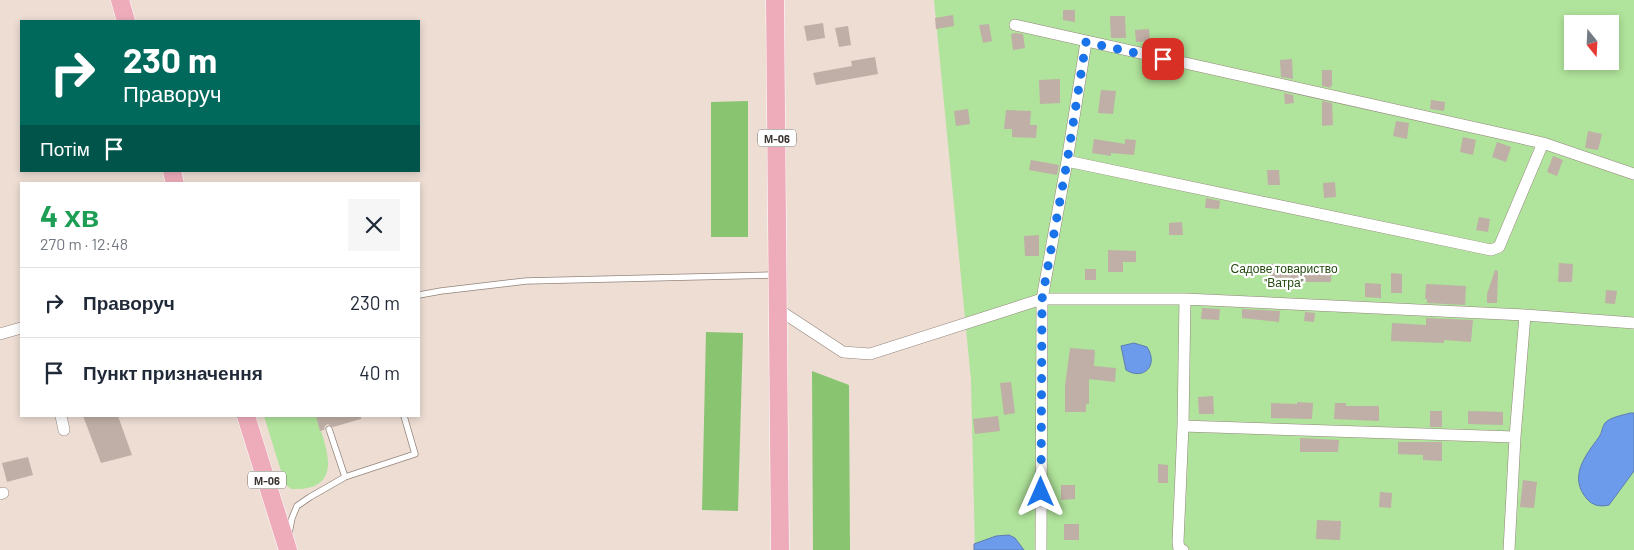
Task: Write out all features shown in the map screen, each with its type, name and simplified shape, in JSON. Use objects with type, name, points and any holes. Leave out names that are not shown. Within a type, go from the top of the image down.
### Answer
[{"type":"highway","points":[[120,0],[126,20]]},
{"type":"highway","name":"М-06","points":[[776,0],[780,550]]},
{"type":"highway","name":"М-06","points":[[246,417],[288,547]]},
{"type":"street","points":[[1015,25],[1543,143],[1634,174]]},
{"type":"street","points":[[1041,550],[1042,299],[1067,162],[1086,42]]},
{"type":"street","points":[[1067,162],[1491,250],[1499,247],[1543,143]]},
{"type":"street","points":[[778,310],[843,352],[870,354],[1017,305],[1042,299],[1185,299],[1525,315],[1634,323]]},
{"type":"street","points":[[1183,550],[1179,549],[1178,542],[1183,426],[1185,299]]},
{"type":"street","points":[[1509,550],[1515,436],[1525,315]]},
{"type":"street","points":[[0,334],[20,328]]},
{"type":"street","points":[[61,417],[64,430]]},
{"type":"street","points":[[1183,426],[1515,436]]},
{"type":"lane","points":[[420,295],[442,290],[526,281],[779,275]]},
{"type":"lane","points":[[288,547],[292,518],[297,506],[345,477],[416,454],[404,417]]},
{"type":"lane","points":[[329,428],[345,477]]},
{"type":"green space","name":"Садове товариство \"Ватра\"","points":[[934,0],[1634,0],[1634,550],[975,550],[971,380]]},
{"type":"green space","points":[[748,101],[748,237],[711,237],[711,102]]},
{"type":"green space","points":[[706,332],[743,333],[738,511],[702,510]]},
{"type":"green space","points":[[812,371],[849,385],[850,550],[813,550]]},
{"type":"green space","points":[[264,417],[316,417],[327,454],[328,466],[326,475],[319,483],[308,488],[291,489],[285,484]]},
{"type":"water","points":[[1134,343],[1147,347],[1151,360],[1148,369],[1139,374],[1126,370],[1121,346]]},
{"type":"water","points":[[1634,413],[1634,471],[1609,505],[1594,505],[1581,491],[1579,483],[1579,475],[1584,459],[1607,421]]},
{"type":"water","points":[[1009,535],[1015,538],[1024,550],[974,550],[974,544],[996,536]]},
{"type":"building","points":[[1063,10],[1075,10],[1075,22],[1063,20]]},
{"type":"building","points":[[953,15],[954,26],[936,29],[935,18]]},
{"type":"building","points":[[1110,16],[1125,16],[1126,38],[1111,38]]},
{"type":"building","points":[[823,23],[825,38],[807,41],[804,26]]},
{"type":"building","points":[[989,24],[992,41],[983,43],[979,25]]},
{"type":"building","points":[[848,26],[851,45],[839,47],[835,28]]},
{"type":"building","points":[[1149,29],[1150,41],[1136,42],[1135,30]]},
{"type":"building","points":[[1011,34],[1023,34],[1025,48],[1013,50]]},
{"type":"building","points":[[875,57],[878,74],[816,85],[813,73],[852,66],[851,61]]},
{"type":"building","points":[[1292,59],[1293,79],[1281,77],[1280,60]]},
{"type":"building","points":[[1322,70],[1332,70],[1331,88],[1322,86]]},
{"type":"building","points":[[1060,79],[1060,103],[1040,104],[1039,80]]},
{"type":"building","points":[[1101,90],[1116,91],[1113,114],[1098,113]]},
{"type":"building","points":[[1284,93],[1293,95],[1294,103],[1285,104]]},
{"type":"building","points":[[1431,100],[1445,102],[1444,111],[1430,109]]},
{"type":"building","points":[[1322,101],[1332,103],[1333,125],[1322,126]]},
{"type":"building","points":[[968,109],[970,124],[956,126],[954,111]]},
{"type":"building","points":[[1006,110],[1031,111],[1030,125],[1037,125],[1036,138],[1012,137],[1012,129],[1004,129]]},
{"type":"building","points":[[1396,121],[1409,123],[1407,139],[1393,136]]},
{"type":"building","points":[[1588,131],[1602,134],[1598,150],[1585,148]]},
{"type":"building","points":[[1463,137],[1476,140],[1473,155],[1460,152]]},
{"type":"building","points":[[1094,139],[1125,144],[1125,139],[1136,140],[1134,155],[1111,153],[1111,156],[1092,153]]},
{"type":"building","points":[[1497,142],[1511,147],[1506,162],[1492,157]]},
{"type":"building","points":[[1553,156],[1563,160],[1557,176],[1547,172]]},
{"type":"building","points":[[1031,160],[1059,165],[1057,175],[1029,170]]},
{"type":"building","points":[[1267,170],[1279,170],[1280,185],[1268,185]]},
{"type":"building","points":[[1335,182],[1336,197],[1324,198],[1323,183]]},
{"type":"building","points":[[1206,198],[1220,201],[1219,209],[1205,208]]},
{"type":"building","points":[[1479,217],[1490,219],[1488,232],[1476,230]]},
{"type":"building","points":[[1182,222],[1183,235],[1169,235],[1169,223]]},
{"type":"building","points":[[1039,235],[1039,256],[1025,256],[1024,236]]},
{"type":"building","points":[[1108,250],[1136,251],[1136,262],[1123,262],[1123,272],[1108,272]]},
{"type":"building","points":[[1559,263],[1573,264],[1572,282],[1558,282]]},
{"type":"building","points":[[1270,264],[1285,264],[1285,269],[1319,271],[1319,264],[1332,264],[1331,282],[1270,282]]},
{"type":"building","points":[[1085,269],[1096,269],[1096,280],[1085,280]]},
{"type":"building","points":[[1495,270],[1498,271],[1497,303],[1487,303],[1487,294]]},
{"type":"building","points":[[1391,273],[1402,274],[1402,293],[1391,293]]},
{"type":"building","points":[[1365,283],[1381,284],[1381,298],[1365,297]]},
{"type":"building","points":[[1426,284],[1466,286],[1465,305],[1427,303],[1427,299],[1425,299]]},
{"type":"building","points":[[1606,290],[1617,291],[1615,304],[1605,303]]},
{"type":"building","points":[[1202,308],[1220,309],[1219,320],[1201,319]]},
{"type":"building","points":[[1242,309],[1280,311],[1279,322],[1242,318]]},
{"type":"building","points":[[1305,312],[1315,313],[1314,322],[1304,321]]},
{"type":"building","points":[[1426,318],[1473,320],[1471,342],[1444,340],[1444,343],[1391,341],[1392,323],[1426,325]]},
{"type":"building","points":[[1070,348],[1095,350],[1094,366],[1116,368],[1115,382],[1089,379],[1089,404],[1086,404],[1086,412],[1065,412],[1065,386]]},
{"type":"building","points":[[1011,382],[1015,413],[1004,415],[1000,383]]},
{"type":"building","points":[[1213,396],[1214,414],[1199,414],[1198,397]]},
{"type":"building","points":[[1297,402],[1313,403],[1312,419],[1271,418],[1271,403],[1297,404]]},
{"type":"building","points":[[1335,403],[1346,403],[1346,406],[1379,406],[1379,421],[1334,419]]},
{"type":"building","points":[[1430,411],[1442,411],[1442,427],[1430,427]]},
{"type":"building","points":[[1468,411],[1503,412],[1503,425],[1468,424]]},
{"type":"building","points":[[998,416],[1000,431],[975,434],[973,419]]},
{"type":"building","points":[[83,417],[118,417],[132,455],[101,463]]},
{"type":"building","points":[[316,417],[361,417],[361,419],[333,427],[328,424],[324,430],[320,431]]},
{"type":"building","points":[[1300,438],[1339,440],[1338,452],[1300,452]]},
{"type":"building","points":[[1398,442],[1442,442],[1442,461],[1423,460],[1423,455],[1398,454]]},
{"type":"building","points":[[28,457],[33,475],[7,482],[2,463]]},
{"type":"building","points":[[1158,464],[1168,465],[1168,483],[1158,483]]},
{"type":"building","points":[[1523,480],[1537,482],[1534,508],[1520,507]]},
{"type":"building","points":[[1061,485],[1075,485],[1075,499],[1061,500]]},
{"type":"building","points":[[1380,492],[1392,493],[1391,508],[1379,507]]},
{"type":"building","points":[[1317,520],[1341,521],[1340,540],[1316,539]]},
{"type":"building","points":[[1064,524],[1079,524],[1079,540],[1064,540]]},
{"type":"route","points":[[1041,492],[1042,299],[1067,162],[1086,42],[1163,59]]}]
